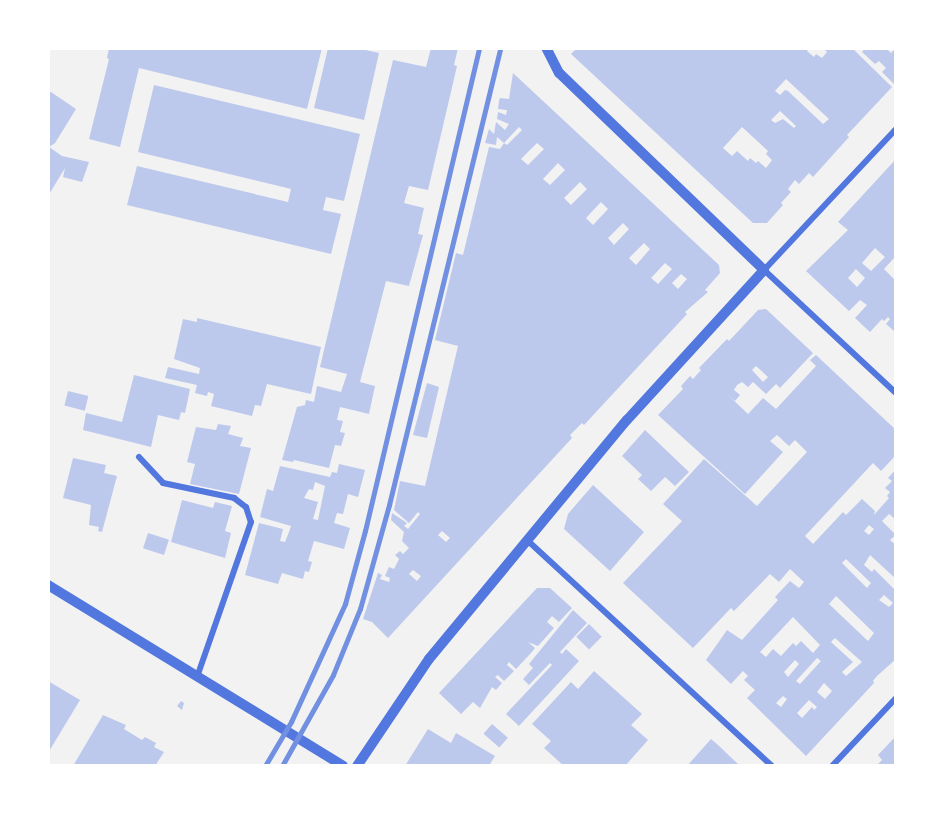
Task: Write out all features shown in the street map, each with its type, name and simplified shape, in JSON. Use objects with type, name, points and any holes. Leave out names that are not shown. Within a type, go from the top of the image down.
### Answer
[{"type":"street","points":[[546,48],[559,73],[896,393]]},
{"type":"street","points":[[357,766],[429,658],[627,420],[896,129]]},
{"type":"street","points":[[139,457],[163,483],[234,498],[246,507],[251,522],[197,677]]},
{"type":"street","points":[[527,540],[772,766]]},
{"type":"street","points":[[48,585],[343,766]]},
{"type":"street","points":[[832,766],[896,698]]},
{"type":"building","points":[[109,48],[322,48],[307,109],[139,68],[120,147],[89,139],[109,59],[107,58]]},
{"type":"building","points":[[328,48],[357,48],[379,53],[364,120],[314,108]]},
{"type":"building","points":[[431,48],[458,48],[454,65],[457,66],[428,190],[409,186],[404,203],[424,208],[418,234],[423,235],[409,286],[386,281],[360,382],[375,386],[369,414],[340,407],[337,420],[343,421],[340,432],[345,433],[341,446],[335,445],[329,468],[294,460],[293,462],[282,460],[297,407],[305,405],[306,400],[314,402],[317,386],[341,392],[347,374],[320,367],[393,60],[426,67]]},
{"type":"building","points":[[577,48],[809,48],[807,51],[814,57],[816,54],[822,58],[827,52],[823,48],[852,48],[892,87],[847,135],[849,137],[813,177],[809,173],[799,184],[795,180],[788,189],[791,192],[781,203],[783,205],[767,223],[753,223],[571,54]],"holes":[[[786,79],[829,119],[823,124],[788,91],[785,90],[780,95],[775,91]],[[780,111],[796,126],[794,128],[783,119],[775,123],[771,120]],[[742,127],[768,151],[766,154],[772,160],[766,168],[758,161],[756,163],[750,158],[748,161],[737,151],[732,156],[723,148]]]},
{"type":"building","points":[[865,48],[886,48],[891,53],[896,48],[894,84],[882,72],[886,68],[879,61],[875,64],[862,52]]},
{"type":"building","points":[[513,73],[719,265],[720,273],[705,290],[708,292],[685,312],[687,314],[584,425],[582,423],[570,435],[572,438],[388,638],[372,622],[363,619],[378,573],[382,575],[380,579],[389,582],[390,578],[385,576],[389,567],[394,569],[399,559],[395,555],[400,551],[403,554],[409,548],[402,541],[404,532],[391,520],[392,513],[407,523],[404,526],[408,529],[420,514],[418,512],[409,523],[394,510],[400,481],[425,486],[458,346],[435,340],[456,253],[463,255],[489,147],[500,149],[504,143],[497,137],[496,145],[485,143],[489,129],[494,134],[496,122],[505,130],[509,124],[497,119],[498,112],[506,115],[507,110],[498,109],[499,101],[500,98],[509,99]],"holes":[[[519,127],[522,130],[507,145],[504,143]],[[537,143],[544,149],[528,165],[521,159]],[[558,163],[565,170],[550,185],[543,179]],[[580,182],[587,189],[571,205],[564,198]],[[601,202],[608,209],[593,225],[586,218]],[[623,223],[629,229],[614,245],[608,238]],[[644,243],[650,249],[636,265],[629,258]],[[665,263],[672,269],[658,284],[651,278]],[[681,274],[687,279],[678,289],[672,283]],[[442,531],[450,538],[446,542],[438,535]],[[413,570],[421,576],[417,581],[409,574]]]},
{"type":"building","points":[[154,85],[360,134],[344,201],[326,197],[323,210],[341,214],[331,254],[127,205],[137,166],[288,202],[291,189],[138,152]]},
{"type":"building","points":[[48,90],[76,109],[55,143],[49,147],[62,156],[89,162],[82,182],[63,177],[65,168],[48,196]]},
{"type":"building","points":[[896,159],[896,256],[884,269],[896,281],[896,329],[894,331],[886,324],[890,319],[888,317],[884,321],[882,319],[870,332],[855,318],[867,305],[860,300],[849,311],[806,271],[848,230],[838,222]],"holes":[[[875,248],[885,257],[871,271],[862,263]],[[856,269],[865,278],[857,287],[848,278]]]},
{"type":"building","points":[[766,309],[813,353],[780,388],[776,384],[766,394],[753,382],[748,387],[742,382],[737,385],[734,390],[740,395],[735,401],[728,395],[748,414],[763,398],[776,409],[816,366],[810,360],[816,355],[896,430],[896,455],[881,471],[873,463],[805,536],[813,544],[843,512],[846,515],[862,499],[875,511],[874,515],[889,498],[887,496],[890,492],[885,488],[892,481],[888,478],[896,469],[896,520],[889,514],[882,521],[896,535],[890,540],[896,545],[896,579],[870,555],[864,565],[872,572],[874,569],[896,591],[896,659],[877,676],[874,683],[806,756],[747,698],[755,690],[744,680],[748,676],[743,671],[731,684],[706,660],[727,630],[742,640],[778,600],[775,597],[790,581],[799,588],[804,582],[790,569],[779,582],[770,574],[734,611],[731,608],[693,648],[623,583],[682,521],[663,504],[704,459],[757,506],[807,452],[795,440],[789,446],[777,435],[770,441],[783,452],[745,494],[658,415],[683,389],[681,386],[690,376],[693,379],[701,370],[699,368],[758,310]],"holes":[[[756,366],[768,377],[763,382],[752,370]],[[869,525],[874,529],[869,535],[864,531]],[[846,559],[871,583],[867,588],[842,563]],[[884,595],[893,603],[889,607],[879,600]],[[836,596],[874,633],[868,641],[829,604]],[[793,617],[820,645],[813,653],[801,641],[796,646],[793,643],[781,656],[773,649],[766,657],[760,652]],[[835,638],[862,662],[846,676],[842,672],[853,662],[831,642]],[[817,658],[821,661],[800,684],[796,681]],[[795,660],[799,664],[788,677],[784,672]],[[824,683],[832,691],[825,699],[817,692]],[[783,696],[787,699],[781,707],[776,703]],[[809,700],[817,707],[814,710],[812,707],[802,718],[797,713]]]},
{"type":"building","points":[[197,318],[321,347],[311,394],[267,384],[261,406],[255,405],[252,416],[211,406],[214,394],[208,392],[207,396],[195,393],[197,385],[165,378],[168,367],[199,374],[200,368],[174,359],[183,319],[197,322]]},
{"type":"building","points":[[134,375],[190,389],[185,413],[181,412],[179,420],[158,415],[151,447],[83,430],[86,413],[122,422]]},
{"type":"building","points":[[427,383],[439,387],[427,438],[413,435]]},
{"type":"building","points":[[68,391],[88,396],[85,411],[64,406]]},
{"type":"building","points":[[218,424],[231,426],[228,434],[243,438],[240,446],[251,448],[239,494],[190,484],[195,464],[187,462],[196,427],[216,430]]},
{"type":"building","points":[[645,430],[689,472],[675,486],[665,477],[651,491],[638,479],[642,475],[622,456]]},
{"type":"building","points":[[73,458],[106,465],[104,473],[117,476],[102,532],[98,531],[99,527],[89,525],[91,505],[63,498]]},
{"type":"building","points":[[339,464],[365,470],[358,497],[348,494],[343,514],[337,513],[334,523],[350,528],[344,549],[314,541],[308,561],[312,562],[309,572],[305,571],[303,579],[282,573],[278,584],[245,575],[259,523],[283,529],[280,541],[285,542],[291,526],[260,517],[267,489],[273,491],[280,466],[330,477],[332,472],[337,473]],"holes":[[[315,482],[325,486],[318,520],[313,519],[318,502],[304,498],[309,489],[313,490]]]},
{"type":"building","points":[[593,485],[644,532],[610,571],[564,529],[568,514]]},
{"type":"building","points":[[182,500],[213,508],[215,502],[232,506],[225,531],[231,533],[225,558],[171,542]]},
{"type":"building","points":[[148,533],[169,540],[164,555],[143,548]]},
{"type":"building","points":[[537,588],[550,588],[572,608],[559,622],[552,616],[547,622],[554,628],[538,646],[528,642],[535,648],[516,669],[509,662],[507,665],[514,671],[504,681],[498,675],[495,677],[502,683],[496,690],[492,687],[480,708],[473,702],[461,714],[439,693]]},
{"type":"building","points":[[573,610],[587,623],[560,652],[562,654],[566,649],[579,661],[519,726],[506,714],[552,665],[550,663],[529,685],[523,679],[533,668],[529,664]]},
{"type":"building","points":[[589,624],[602,637],[589,649],[576,637]]},
{"type":"building","points":[[594,671],[642,714],[631,725],[648,740],[625,766],[564,766],[544,748],[551,741],[532,724],[571,682],[578,689]]},
{"type":"building","points":[[48,681],[80,700],[48,753]]},
{"type":"building","points":[[181,701],[184,703],[182,710],[177,706]]},
{"type":"building","points":[[103,715],[126,725],[124,729],[142,740],[145,737],[156,743],[154,747],[164,752],[155,766],[73,766]]},
{"type":"building","points":[[492,724],[508,738],[499,748],[483,734]]},
{"type":"building","points":[[428,729],[451,743],[456,733],[495,756],[490,764],[493,766],[405,766]]},
{"type":"building","points":[[896,736],[896,766],[876,766],[882,760],[878,755]]},
{"type":"building","points":[[711,739],[718,745],[740,766],[687,766]]},
{"type":"railway","points":[[265,766],[291,722],[345,604],[365,531],[479,48]]},
{"type":"railway","points":[[282,766],[333,675],[360,609],[389,505],[500,48]]}]
